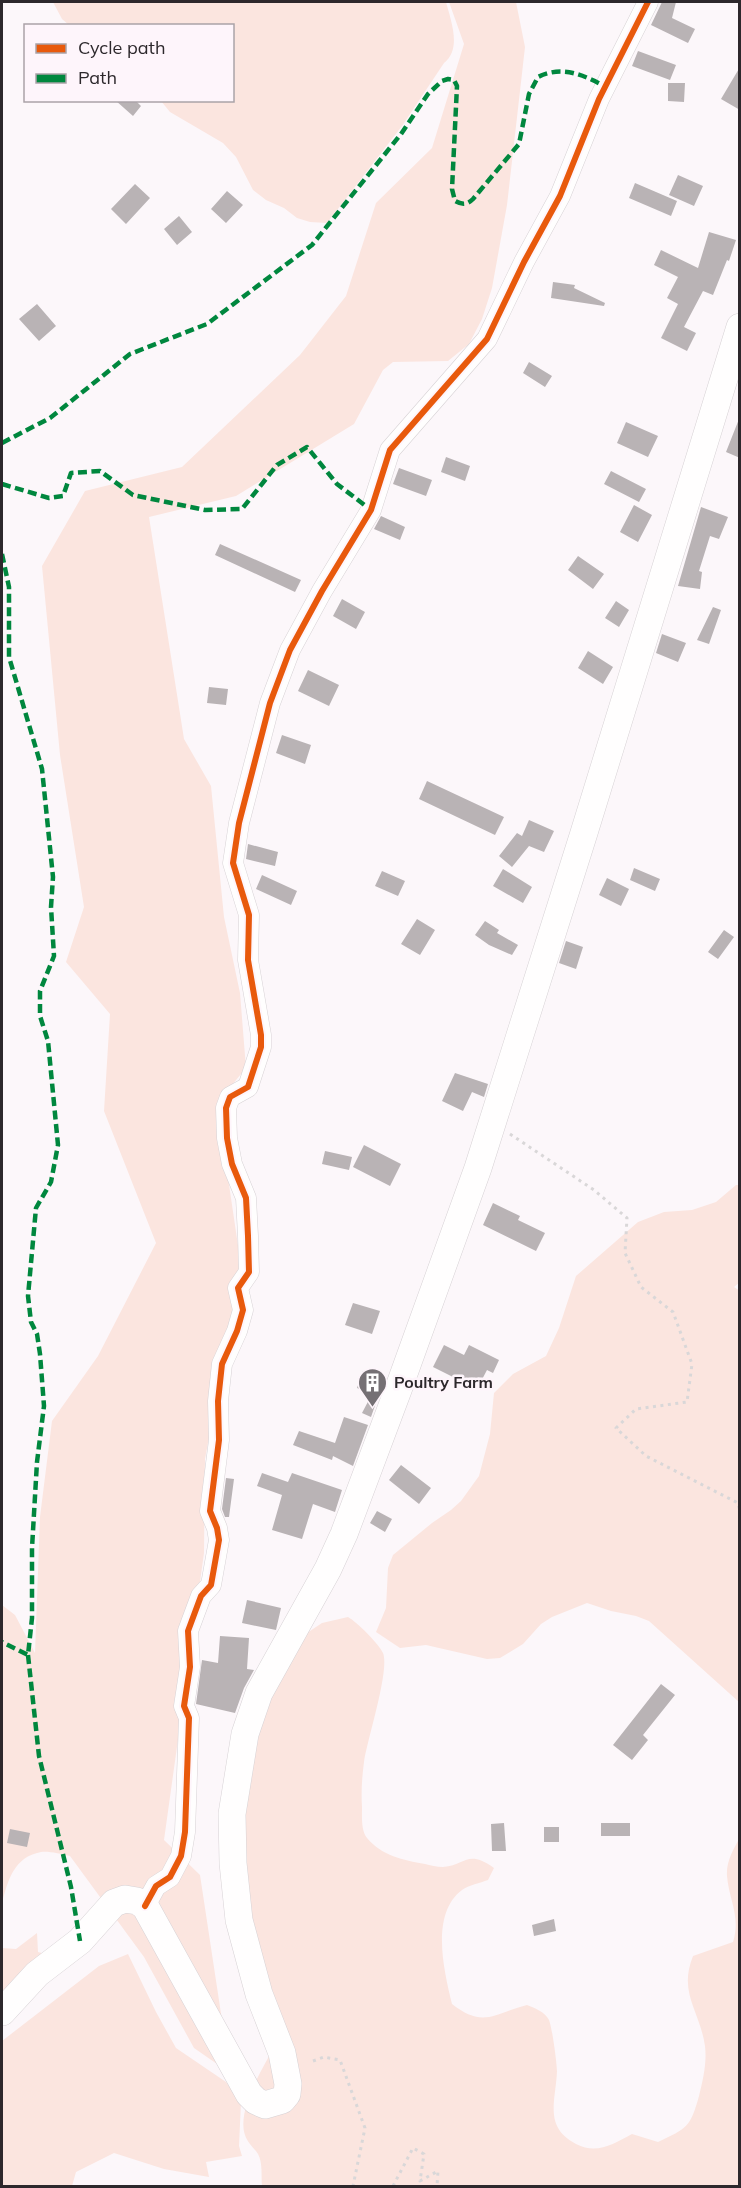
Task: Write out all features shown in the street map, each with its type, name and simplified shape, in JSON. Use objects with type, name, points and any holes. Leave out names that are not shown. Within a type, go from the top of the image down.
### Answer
[{"type":"main road","points":[[2,2012],[38,1974],[80,1941],[114,1903],[125,1899],[137,1901],[145,1906],[249,2094],[256,2101],[265,2105],[282,2100],[287,2094],[286,2069],[259,1994],[239,1920],[232,1863],[232,1814],[245,1734],[259,1693],[328,1569],[344,1534],[428,1306],[492,1122],[740,327]]},
{"type":"street","points":[[145,1906],[156,1886],[170,1877],[181,1856],[184,1840],[189,1718],[183,1706],[190,1667],[188,1631],[201,1596],[211,1585],[219,1540],[210,1511],[219,1440],[218,1401],[222,1364],[237,1331],[243,1310],[238,1288],[249,1272],[246,1198],[232,1164],[228,1147],[226,1108],[230,1097],[248,1087],[261,1047],[258,1013],[248,960],[249,915],[233,864],[247,788],[270,703],[290,650],[322,591],[371,510],[390,450],[487,339],[524,262],[560,196],[599,99],[648,2]]},
{"type":"path","points":[[492,1122],[594,1190],[627,1218],[625,1253],[641,1287],[673,1312],[692,1365],[687,1402],[636,1409],[616,1428],[646,1456],[738,1503],[740,1511]]},
{"type":"path","points":[[313,2061],[324,2056],[340,2060],[365,2128],[353,2187]]},
{"type":"path","points":[[393,2187],[413,2148],[424,2154],[420,2181],[438,2171],[437,2187]]},
{"type":"shaded area","points":[[53,2],[446,2],[454,43],[449,57],[402,126],[327,223],[310,222],[297,218],[253,190],[236,157],[223,143],[170,112],[162,102],[234,102],[234,24],[68,24],[62,19]]},
{"type":"shaded area","points":[[449,2],[516,2],[525,47],[507,205],[492,288],[482,319],[469,344],[448,361],[393,362],[383,370],[354,424],[236,496],[149,517],[184,739],[211,786],[224,917],[240,993],[246,1068],[217,1103],[241,1266],[205,1459],[204,1553],[164,1840],[200,1875],[230,2073],[194,2048],[144,1957],[70,1856],[41,1852],[24,1859],[18,1864],[10,1878],[2,1903],[2,1605],[15,1615],[35,1653],[40,1517],[52,1421],[98,1356],[156,1243],[104,1111],[110,1014],[66,962],[84,907],[60,755],[42,566],[85,491],[182,467],[300,355],[346,296],[376,203],[432,148],[464,44]]},
{"type":"shaded area","points":[[736,1185],[740,1185],[740,1282],[734,1287],[740,1291],[739,1702],[649,1621],[587,1603],[552,1617],[541,1624],[523,1644],[500,1658],[487,1659],[426,1645],[400,1648],[376,1632],[386,1608],[388,1568],[393,1555],[461,1501],[479,1476],[490,1434],[494,1393],[513,1374],[546,1356],[559,1328],[576,1276],[638,1222],[664,1212],[692,1210],[716,1202]]},
{"type":"shaded area","points":[[348,1617],[377,1644],[383,1653],[384,1662],[381,1689],[363,1768],[362,1819],[365,1835],[379,1849],[409,1861],[443,1867],[472,1859],[485,1862],[494,1868],[488,1880],[462,1890],[452,1900],[446,1913],[443,1928],[443,1960],[452,2004],[463,2012],[481,2017],[497,2015],[527,2005],[547,2017],[552,2030],[557,2067],[555,2121],[559,2130],[576,2144],[591,2148],[605,2147],[632,2134],[658,2142],[681,2130],[690,2121],[702,2084],[705,2046],[689,1992],[689,1969],[693,1956],[733,1942],[736,1925],[727,1871],[730,1856],[739,1839],[739,2186],[262,2186],[260,2158],[247,2140],[243,2124],[248,2099],[279,2039],[258,1966],[239,1839],[257,1715],[301,1637],[322,1623]]},
{"type":"shaded area","points":[[37,1933],[38,1952],[56,1957],[2,2004],[2,1948],[16,1949]]},
{"type":"shaded area","points":[[128,1954],[176,2048],[226,2082],[241,2102],[239,2146],[242,2156],[206,2162],[209,2177],[164,2169],[114,2153],[76,2172],[72,2186],[2,2186],[2,2041],[99,1966]]},
{"type":"building","points":[[662,2],[676,2],[672,18],[695,29],[688,43],[651,25]]},
{"type":"building","points":[[638,51],[676,65],[670,80],[632,66]]},
{"type":"building","points":[[740,67],[740,110],[721,99]]},
{"type":"building","points":[[668,83],[685,83],[684,102],[668,101]]},
{"type":"building","points":[[117,102],[137,102],[141,106],[133,116]]},
{"type":"building","points":[[678,175],[703,186],[694,206],[669,195]]},
{"type":"building","points":[[635,183],[677,201],[671,216],[629,198]]},
{"type":"building","points":[[135,184],[150,198],[126,224],[111,209]]},
{"type":"building","points":[[227,191],[243,205],[226,223],[211,209]]},
{"type":"building","points":[[179,216],[192,232],[177,245],[164,229]]},
{"type":"building","points":[[709,232],[736,240],[713,295],[703,291],[684,327],[696,333],[687,351],[661,338],[678,304],[667,298],[678,277],[654,265],[661,250],[698,268]]},
{"type":"building","points":[[553,282],[575,285],[574,288],[605,303],[604,306],[551,298]]},
{"type":"building","points":[[37,304],[56,326],[39,341],[19,319]]},
{"type":"building","points":[[529,362],[552,376],[545,387],[523,373]]},
{"type":"building","points":[[740,419],[740,458],[726,452]]},
{"type":"building","points":[[626,422],[658,436],[648,457],[617,443]]},
{"type":"building","points":[[446,457],[470,466],[465,481],[441,472]]},
{"type":"building","points":[[399,468],[432,480],[426,496],[393,484]]},
{"type":"building","points":[[611,471],[646,489],[639,502],[604,484]]},
{"type":"building","points":[[634,505],[652,515],[638,542],[620,532]]},
{"type":"building","points":[[701,507],[728,517],[719,539],[710,536],[699,571],[702,572],[700,589],[678,586]]},
{"type":"building","points":[[381,516],[405,527],[400,540],[374,529]]},
{"type":"building","points":[[220,544],[301,580],[295,592],[215,555]]},
{"type":"building","points":[[578,556],[604,574],[593,589],[568,570]]},
{"type":"building","points":[[342,599],[365,612],[356,629],[333,616]]},
{"type":"building","points":[[616,601],[629,610],[619,627],[605,618]]},
{"type":"building","points":[[713,607],[721,610],[709,644],[697,640]]},
{"type":"building","points":[[662,634],[686,643],[678,662],[656,653]]},
{"type":"building","points":[[588,651],[613,667],[603,684],[578,668]]},
{"type":"building","points":[[308,670],[339,685],[329,706],[298,691]]},
{"type":"building","points":[[209,687],[228,689],[226,705],[207,703]]},
{"type":"building","points":[[282,735],[311,745],[305,764],[276,753]]},
{"type":"building","points":[[427,781],[504,817],[495,835],[419,799]]},
{"type":"building","points":[[529,820],[554,831],[544,852],[529,846],[512,867],[499,856],[517,833],[522,836]]},
{"type":"building","points":[[248,844],[278,852],[275,866],[246,859]]},
{"type":"building","points":[[634,868],[660,879],[655,891],[630,880]]},
{"type":"building","points":[[503,869],[532,887],[523,903],[493,886]]},
{"type":"building","points":[[382,871],[405,881],[398,896],[375,886]]},
{"type":"building","points":[[262,875],[297,891],[291,905],[256,889]]},
{"type":"building","points":[[607,878],[629,889],[621,906],[599,895]]},
{"type":"building","points":[[417,919],[435,930],[420,955],[401,944]]},
{"type":"building","points":[[485,921],[499,930],[497,933],[518,945],[512,955],[489,945],[475,935]]},
{"type":"building","points":[[724,930],[734,937],[718,959],[708,952]]},
{"type":"building","points":[[566,941],[583,947],[576,969],[559,963]]},
{"type":"building","points":[[455,1073],[488,1084],[484,1097],[472,1092],[463,1111],[442,1101]]},
{"type":"building","points":[[364,1145],[401,1164],[390,1186],[353,1167]]},
{"type":"building","points":[[325,1151],[352,1157],[349,1170],[322,1164]]},
{"type":"building","points":[[493,1203],[520,1216],[518,1220],[545,1233],[536,1251],[483,1225]]},
{"type":"building","points":[[353,1303],[380,1311],[372,1334],[345,1325]]},
{"type":"building","points":[[444,1345],[464,1355],[469,1345],[499,1360],[493,1373],[487,1370],[477,1389],[433,1367]]},
{"type":"building","points":[[363,1371],[378,1377],[372,1394],[357,1388]]},
{"type":"building","name":"Poultry Farm","points":[[372,1394],[378,1397],[371,1417],[362,1413]]},
{"type":"building","points":[[344,1417],[368,1425],[353,1466],[333,1456],[332,1460],[293,1445],[299,1431],[335,1443]]},
{"type":"building","points":[[401,1465],[431,1488],[419,1504],[389,1480]]},
{"type":"building","points":[[262,1473],[288,1482],[292,1473],[342,1490],[335,1512],[313,1504],[302,1539],[272,1530],[282,1495],[257,1486]]},
{"type":"building","points":[[226,1478],[234,1479],[229,1517],[225,1517],[222,1509]]},
{"type":"building","points":[[377,1511],[392,1519],[385,1532],[370,1523]]},
{"type":"building","points":[[247,1600],[281,1608],[276,1630],[242,1623]]},
{"type":"building","points":[[220,1636],[249,1638],[247,1669],[254,1670],[244,1688],[235,1713],[196,1704],[202,1660],[218,1663]]},
{"type":"building","points":[[661,1684],[675,1695],[643,1735],[648,1740],[632,1760],[613,1745]]},
{"type":"building","points":[[504,1823],[506,1851],[492,1851],[491,1824]]},
{"type":"building","points":[[601,1823],[630,1823],[630,1836],[601,1836]]},
{"type":"building","points":[[544,1827],[559,1827],[559,1842],[544,1842]]},
{"type":"building","points":[[10,1829],[30,1833],[27,1847],[7,1843]]},
{"type":"building","points":[[554,1919],[556,1931],[534,1936],[532,1925]]},
{"type":"marked path","points":[[2,443],[50,418],[130,354],[207,324],[312,245],[401,134],[428,94],[442,81],[454,80],[457,86],[452,189],[455,201],[462,204],[473,199],[519,144],[529,94],[538,77],[547,73],[573,73],[606,87]]},
{"type":"marked path","points":[[2,484],[49,498],[63,496],[71,473],[100,471],[133,495],[205,510],[242,509],[277,465],[307,447],[337,484],[371,510]]},
{"type":"marked path","points":[[2,554],[9,587],[9,657],[42,769],[53,877],[51,907],[54,956],[40,991],[40,1016],[48,1041],[58,1145],[51,1182],[36,1208],[28,1296],[31,1322],[37,1334],[40,1354],[44,1406],[37,1462],[32,1548],[32,1618],[28,1655],[2,1642]]},
{"type":"marked path","points":[[28,1655],[39,1756],[71,1887],[80,1941]]},
{"type":"cycle path","points":[[145,1906],[156,1886],[170,1877],[181,1856],[185,1832],[189,1718],[184,1706],[190,1667],[188,1631],[201,1596],[211,1585],[219,1540],[210,1511],[219,1440],[218,1401],[222,1364],[237,1331],[243,1310],[238,1288],[249,1272],[246,1198],[232,1164],[227,1138],[226,1108],[230,1097],[248,1087],[261,1047],[261,1035],[248,960],[249,915],[233,863],[239,823],[270,703],[290,650],[322,591],[371,510],[390,450],[487,339],[524,262],[560,196],[599,99],[648,2]]},
{"type":"place","name":"Poultry Farm","points":[[373,1408]]}]
